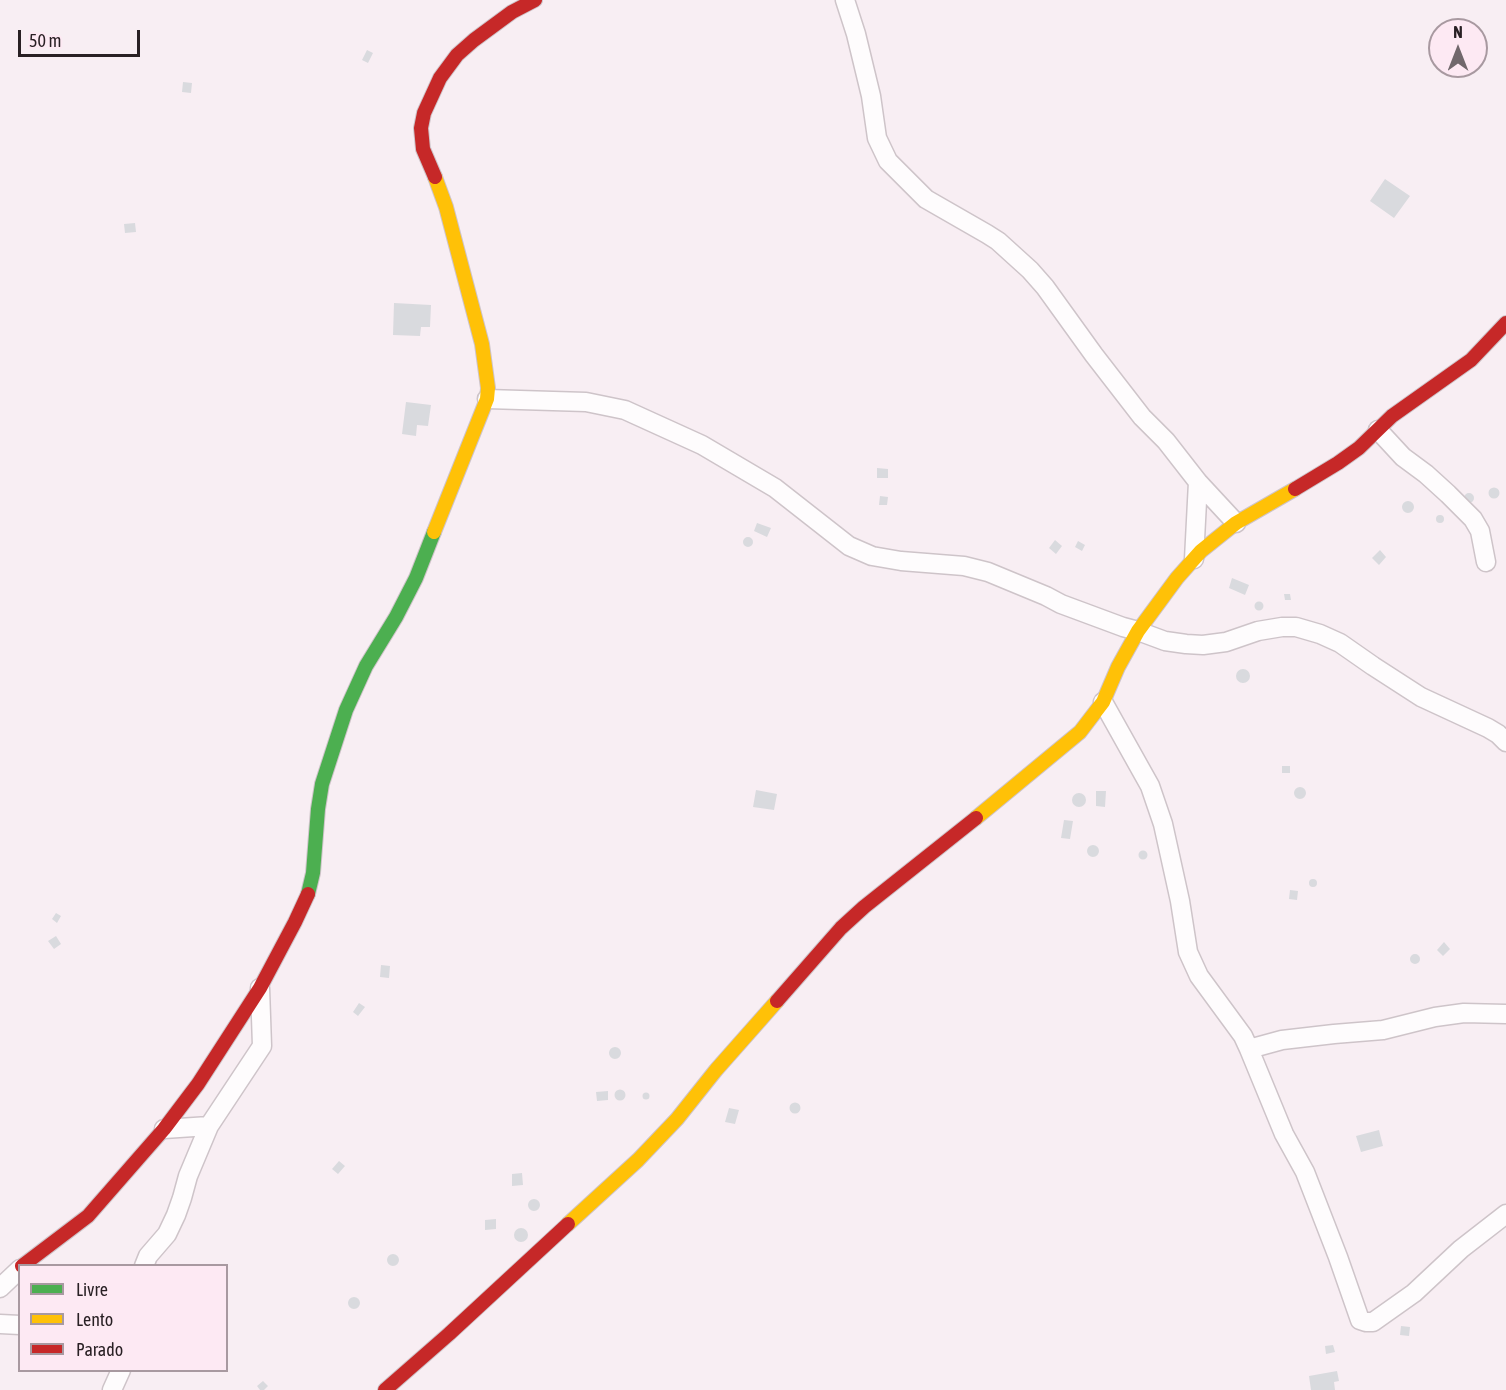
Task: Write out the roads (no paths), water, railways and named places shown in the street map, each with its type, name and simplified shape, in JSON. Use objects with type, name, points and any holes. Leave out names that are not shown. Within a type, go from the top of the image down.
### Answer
[{"type":"street","points":[[25,1264],[88,1216],[164,1129],[198,1084],[260,988],[310,889],[322,784],[346,710],[366,666],[396,617],[416,578],[487,399],[488,388],[482,344],[446,207],[423,149],[421,128],[424,113],[440,78],[457,55],[512,12],[535,0]]},
{"type":"street","points":[[844,0],[856,34],[871,96],[877,138],[888,161],[926,199],[998,241],[1030,270],[1142,417],[1166,441],[1198,482],[1236,523]]},
{"type":"street","points":[[385,1390],[450,1334],[638,1160],[677,1119],[735,1048],[841,928],[1080,732],[1103,702],[1118,667],[1138,631],[1177,578],[1201,551],[1236,523],[1338,463],[1359,448],[1392,416],[1471,360],[1506,322]]},
{"type":"street","points":[[487,399],[586,402],[625,410],[702,445],[775,488],[849,546],[872,556],[976,568],[1061,604],[1165,641],[1203,645],[1226,642],[1282,627],[1296,627],[1320,634],[1340,643],[1421,697],[1488,728],[1506,742]]},
{"type":"street","points":[[1378,430],[1403,457],[1426,474],[1473,519],[1480,531],[1486,562]]},
{"type":"street","points":[[1194,559],[1198,482]]},
{"type":"street","points":[[1103,702],[1150,786],[1163,824],[1178,890],[1188,952],[1199,976],[1243,1036],[1284,1134],[1305,1172],[1360,1320],[1373,1322],[1406,1299],[1461,1249],[1506,1214]]},
{"type":"street","points":[[145,1264],[148,1256],[167,1234],[176,1215],[196,1154],[209,1126],[262,1046],[260,988]]},
{"type":"street","points":[[1249,1049],[1282,1040],[1383,1030],[1435,1017],[1464,1013],[1506,1014]]},
{"type":"street","points":[[164,1129],[209,1126]]},
{"type":"street","points":[[0,1288],[18,1270]]},
{"type":"street","points":[[0,1324],[18,1325]]},
{"type":"street","points":[[112,1390],[121,1372]]}]
